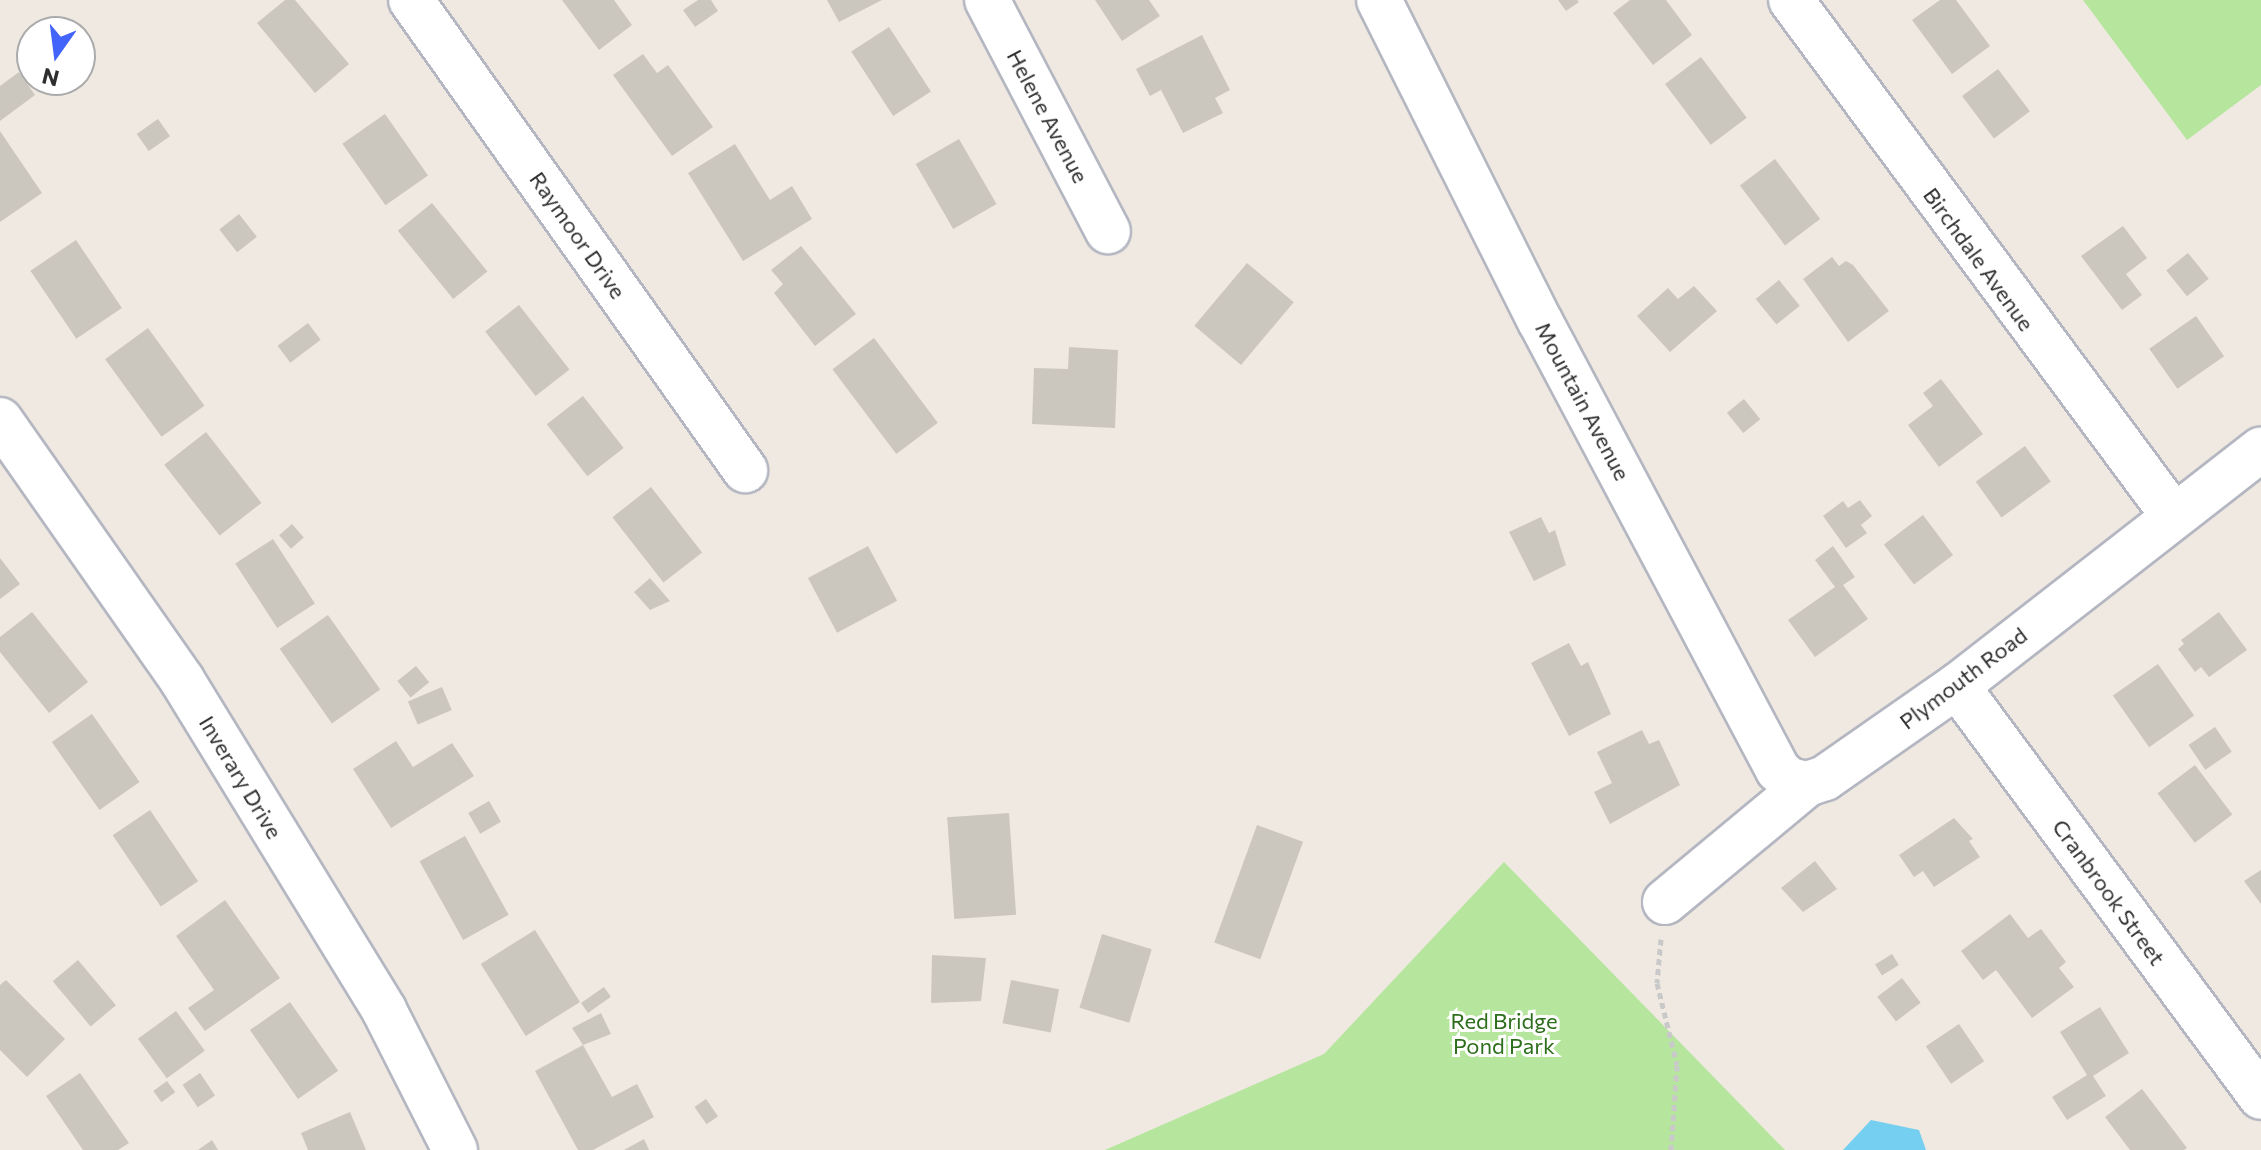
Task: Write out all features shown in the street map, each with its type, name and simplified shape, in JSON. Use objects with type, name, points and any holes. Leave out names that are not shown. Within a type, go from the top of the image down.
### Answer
[{"type":"street","name":"Raymoor Drive","points":[[411,0],[745,470]]},
{"type":"street","name":"Helene Avenue","points":[[987,0],[1108,231]]},
{"type":"street","name":"Mountain Avenue","points":[[1379,0],[1540,321],[1778,770],[1789,780],[1807,784]]},
{"type":"street","name":"Birchdale Avenue","points":[[1791,0],[2172,514]]},
{"type":"street","name":"Inverary Drive","points":[[0,420],[182,680],[384,1010],[455,1150]]},
{"type":"street","name":"Plymouth Road","points":[[1665,902],[1807,784],[1825,778],[1957,686],[2172,514],[2261,449]]},
{"type":"street","name":"Cranbrook Street","points":[[1957,686],[2261,1097]]},
{"type":"path","points":[[1665,902],[1657,983],[1677,1065],[1671,1150]]},
{"type":"green space","points":[[2083,0],[2261,0],[2261,85],[2187,140]]},
{"type":"green space","name":"Red Bridge Pond Park","points":[[1504,862],[1785,1150],[1105,1150],[1324,1054]]},
{"type":"water","points":[[1871,1120],[1919,1130],[1926,1150],[1843,1150]]},
{"type":"building","points":[[285,0],[295,0],[349,64],[315,93],[257,23]]},
{"type":"building","points":[[562,0],[614,0],[632,25],[599,50]]},
{"type":"building","points":[[698,0],[711,0],[718,11],[695,27],[683,10]]},
{"type":"building","points":[[827,0],[882,0],[839,22]]},
{"type":"building","points":[[1095,0],[1149,0],[1160,16],[1122,41]]},
{"type":"building","points":[[1558,0],[1577,0],[1579,2],[1566,11]]},
{"type":"building","points":[[1630,0],[1666,0],[1692,35],[1653,65],[1613,13]]},
{"type":"building","points":[[1940,0],[1956,0],[1990,46],[1952,74],[1912,20]]},
{"type":"building","points":[[889,27],[931,92],[893,116],[851,52]]},
{"type":"building","points":[[1202,35],[1230,90],[1215,98],[1223,113],[1183,133],[1161,90],[1150,96],[1136,69]]},
{"type":"building","points":[[643,54],[657,73],[668,65],[713,127],[672,156],[613,75]]},
{"type":"building","points":[[1701,57],[1747,118],[1711,145],[1665,84]]},
{"type":"building","points":[[1998,69],[2030,111],[1994,138],[1962,96]]},
{"type":"building","points":[[16,74],[16,96],[34,96],[0,121],[0,86]]},
{"type":"building","points":[[385,114],[428,175],[385,205],[342,144]]},
{"type":"building","points":[[158,119],[170,136],[149,151],[137,134]]},
{"type":"building","points":[[0,131],[42,193],[0,222]]},
{"type":"building","points":[[959,139],[996,204],[953,229],[916,164]]},
{"type":"building","points":[[735,144],[770,200],[792,186],[812,219],[743,261],[688,173]]},
{"type":"building","points":[[1775,159],[1820,219],[1785,245],[1740,185]]},
{"type":"building","points":[[432,203],[487,271],[453,299],[398,231]]},
{"type":"building","points":[[239,214],[257,237],[237,252],[219,229]]},
{"type":"building","points":[[2123,226],[2147,258],[2126,274],[2142,295],[2122,310],[2081,256]]},
{"type":"building","points":[[76,240],[122,308],[76,339],[30,271]]},
{"type":"building","points":[[801,246],[856,314],[815,346],[774,293],[783,284],[771,270]]},
{"type":"building","points":[[2188,253],[2209,279],[2187,296],[2166,271]]},
{"type":"building","points":[[1832,257],[1839,266],[1846,261],[1853,265],[1889,311],[1848,342],[1803,279]]},
{"type":"building","points":[[1247,263],[1294,302],[1241,365],[1194,326]]},
{"type":"building","points":[[1779,280],[1800,306],[1776,325],[1756,299]]},
{"type":"building","points":[[1694,286],[1717,311],[1670,352],[1637,316],[1668,288],[1678,299]]},
{"type":"building","points":[[519,305],[569,370],[536,396],[485,331]]},
{"type":"building","points":[[2196,316],[2224,356],[2177,389],[2149,349]]},
{"type":"building","points":[[308,323],[321,340],[290,363],[278,346]]},
{"type":"building","points":[[148,328],[204,406],[162,437],[105,359]]},
{"type":"building","points":[[874,338],[938,423],[896,454],[832,369]]},
{"type":"building","points":[[1069,347],[1118,350],[1115,428],[1032,424],[1034,368],[1068,369]]},
{"type":"building","points":[[1941,379],[1983,434],[1939,467],[1908,425],[1933,406],[1923,393]]},
{"type":"building","points":[[583,396],[624,448],[587,476],[547,424]]},
{"type":"building","points":[[1744,399],[1760,419],[1743,433],[1727,413]]},
{"type":"building","points":[[206,432],[261,503],[220,536],[164,465]]},
{"type":"building","points":[[2025,446],[2051,482],[2002,517],[1976,482]]},
{"type":"building","points":[[651,487],[702,552],[663,583],[612,517]]},
{"type":"building","points":[[1860,500],[1872,516],[1861,525],[1867,533],[1846,548],[1823,516],[1843,501],[1848,508]]},
{"type":"building","points":[[1923,515],[1953,555],[1914,584],[1884,544]]},
{"type":"building","points":[[1541,517],[1549,533],[1555,530],[1566,565],[1534,581],[1509,532]]},
{"type":"building","points":[[292,524],[304,538],[291,549],[279,535]]},
{"type":"building","points":[[273,539],[315,604],[277,628],[235,564]]},
{"type":"building","points":[[868,546],[897,601],[837,633],[808,578]]},
{"type":"building","points":[[1833,546],[1855,577],[1843,585],[1868,619],[1815,657],[1788,620],[1835,587],[1815,560]]},
{"type":"building","points":[[0,558],[20,584],[0,599]]},
{"type":"building","points":[[650,578],[670,601],[650,610],[634,592]]},
{"type":"building","points":[[32,612],[88,682],[49,713],[0,652],[0,637]]},
{"type":"building","points":[[2219,612],[2247,650],[2209,677],[2201,667],[2195,672],[2178,649],[2184,644],[2181,640]]},
{"type":"building","points":[[328,615],[380,690],[332,723],[280,649]]},
{"type":"building","points":[[1569,643],[1581,666],[1588,662],[1611,714],[1569,736],[1531,663]]},
{"type":"building","points":[[2158,664],[2194,716],[2149,747],[2113,696]]},
{"type":"building","points":[[416,666],[429,682],[411,697],[397,681]]},
{"type":"building","points":[[442,687],[452,710],[418,724],[408,701]]},
{"type":"building","points":[[92,714],[140,782],[99,810],[52,742]]},
{"type":"building","points":[[2215,727],[2232,752],[2205,770],[2188,745]]},
{"type":"building","points":[[1642,730],[1649,744],[1659,740],[1680,785],[1610,824],[1594,792],[1612,783],[1597,752]]},
{"type":"building","points":[[396,741],[413,767],[452,743],[474,776],[391,828],[353,769]]},
{"type":"building","points":[[2195,765],[2232,815],[2195,843],[2157,793]]},
{"type":"building","points":[[489,801],[501,822],[480,834],[468,813]]},
{"type":"building","points":[[150,810],[198,881],[161,906],[113,835]]},
{"type":"building","points":[[1009,813],[1016,915],[954,919],[947,817]]},
{"type":"building","points":[[1954,818],[1973,839],[1969,841],[1980,857],[1934,887],[1923,871],[1914,877],[1899,855]]},
{"type":"building","points":[[1257,825],[1303,842],[1260,959],[1214,942]]},
{"type":"building","points":[[465,836],[509,915],[463,940],[420,861]]},
{"type":"building","points":[[1815,861],[1837,889],[1803,912],[1781,888]]},
{"type":"building","points":[[2261,870],[2261,904],[2244,881]]},
{"type":"building","points":[[225,900],[280,978],[205,1031],[188,1008],[214,990],[176,936]]},
{"type":"building","points":[[2010,914],[2028,938],[2041,929],[2066,962],[2059,968],[2074,987],[2032,1018],[1996,970],[1983,980],[1961,951]]},
{"type":"building","points":[[535,930],[580,1002],[526,1036],[481,964]]},
{"type":"building","points":[[1102,934],[1152,949],[1129,1023],[1079,1008]]},
{"type":"building","points":[[1892,954],[1899,965],[1882,976],[1875,965]]},
{"type":"building","points":[[932,955],[986,958],[981,1001],[931,1003]]},
{"type":"building","points":[[78,960],[116,1005],[91,1026],[53,981]]},
{"type":"building","points":[[1902,978],[1921,1003],[1896,1021],[1877,997]]},
{"type":"building","points":[[6,980],[65,1039],[27,1077],[0,1050],[0,985]]},
{"type":"building","points":[[1011,980],[1059,989],[1051,1033],[1003,1023]]},
{"type":"building","points":[[604,987],[611,997],[588,1013],[581,1003]]},
{"type":"building","points":[[290,1002],[338,1071],[298,1099],[250,1030]]},
{"type":"building","points":[[2100,1007],[2129,1053],[2093,1076],[2106,1096],[2067,1120],[2052,1097],[2087,1075],[2060,1032]]},
{"type":"building","points":[[176,1011],[205,1051],[167,1078],[138,1039]]},
{"type":"building","points":[[601,1013],[611,1034],[583,1045],[572,1028]]},
{"type":"building","points":[[1959,1024],[1984,1061],[1951,1084],[1926,1046]]},
{"type":"building","points":[[583,1045],[612,1097],[637,1084],[654,1117],[593,1150],[578,1150],[535,1071]]},
{"type":"building","points":[[80,1073],[129,1143],[118,1150],[83,1150],[46,1096]]},
{"type":"building","points":[[200,1073],[215,1095],[198,1107],[183,1085]]},
{"type":"building","points":[[167,1081],[175,1092],[161,1102],[153,1091]]},
{"type":"building","points":[[2142,1089],[2187,1148],[2130,1150],[2105,1117]]},
{"type":"building","points":[[706,1099],[718,1116],[707,1124],[695,1107]]},
{"type":"building","points":[[350,1112],[366,1150],[308,1150],[301,1133]]},
{"type":"building","points":[[644,1139],[649,1150],[624,1150]]},
{"type":"building","points":[[212,1140],[218,1150],[198,1150]]}]
